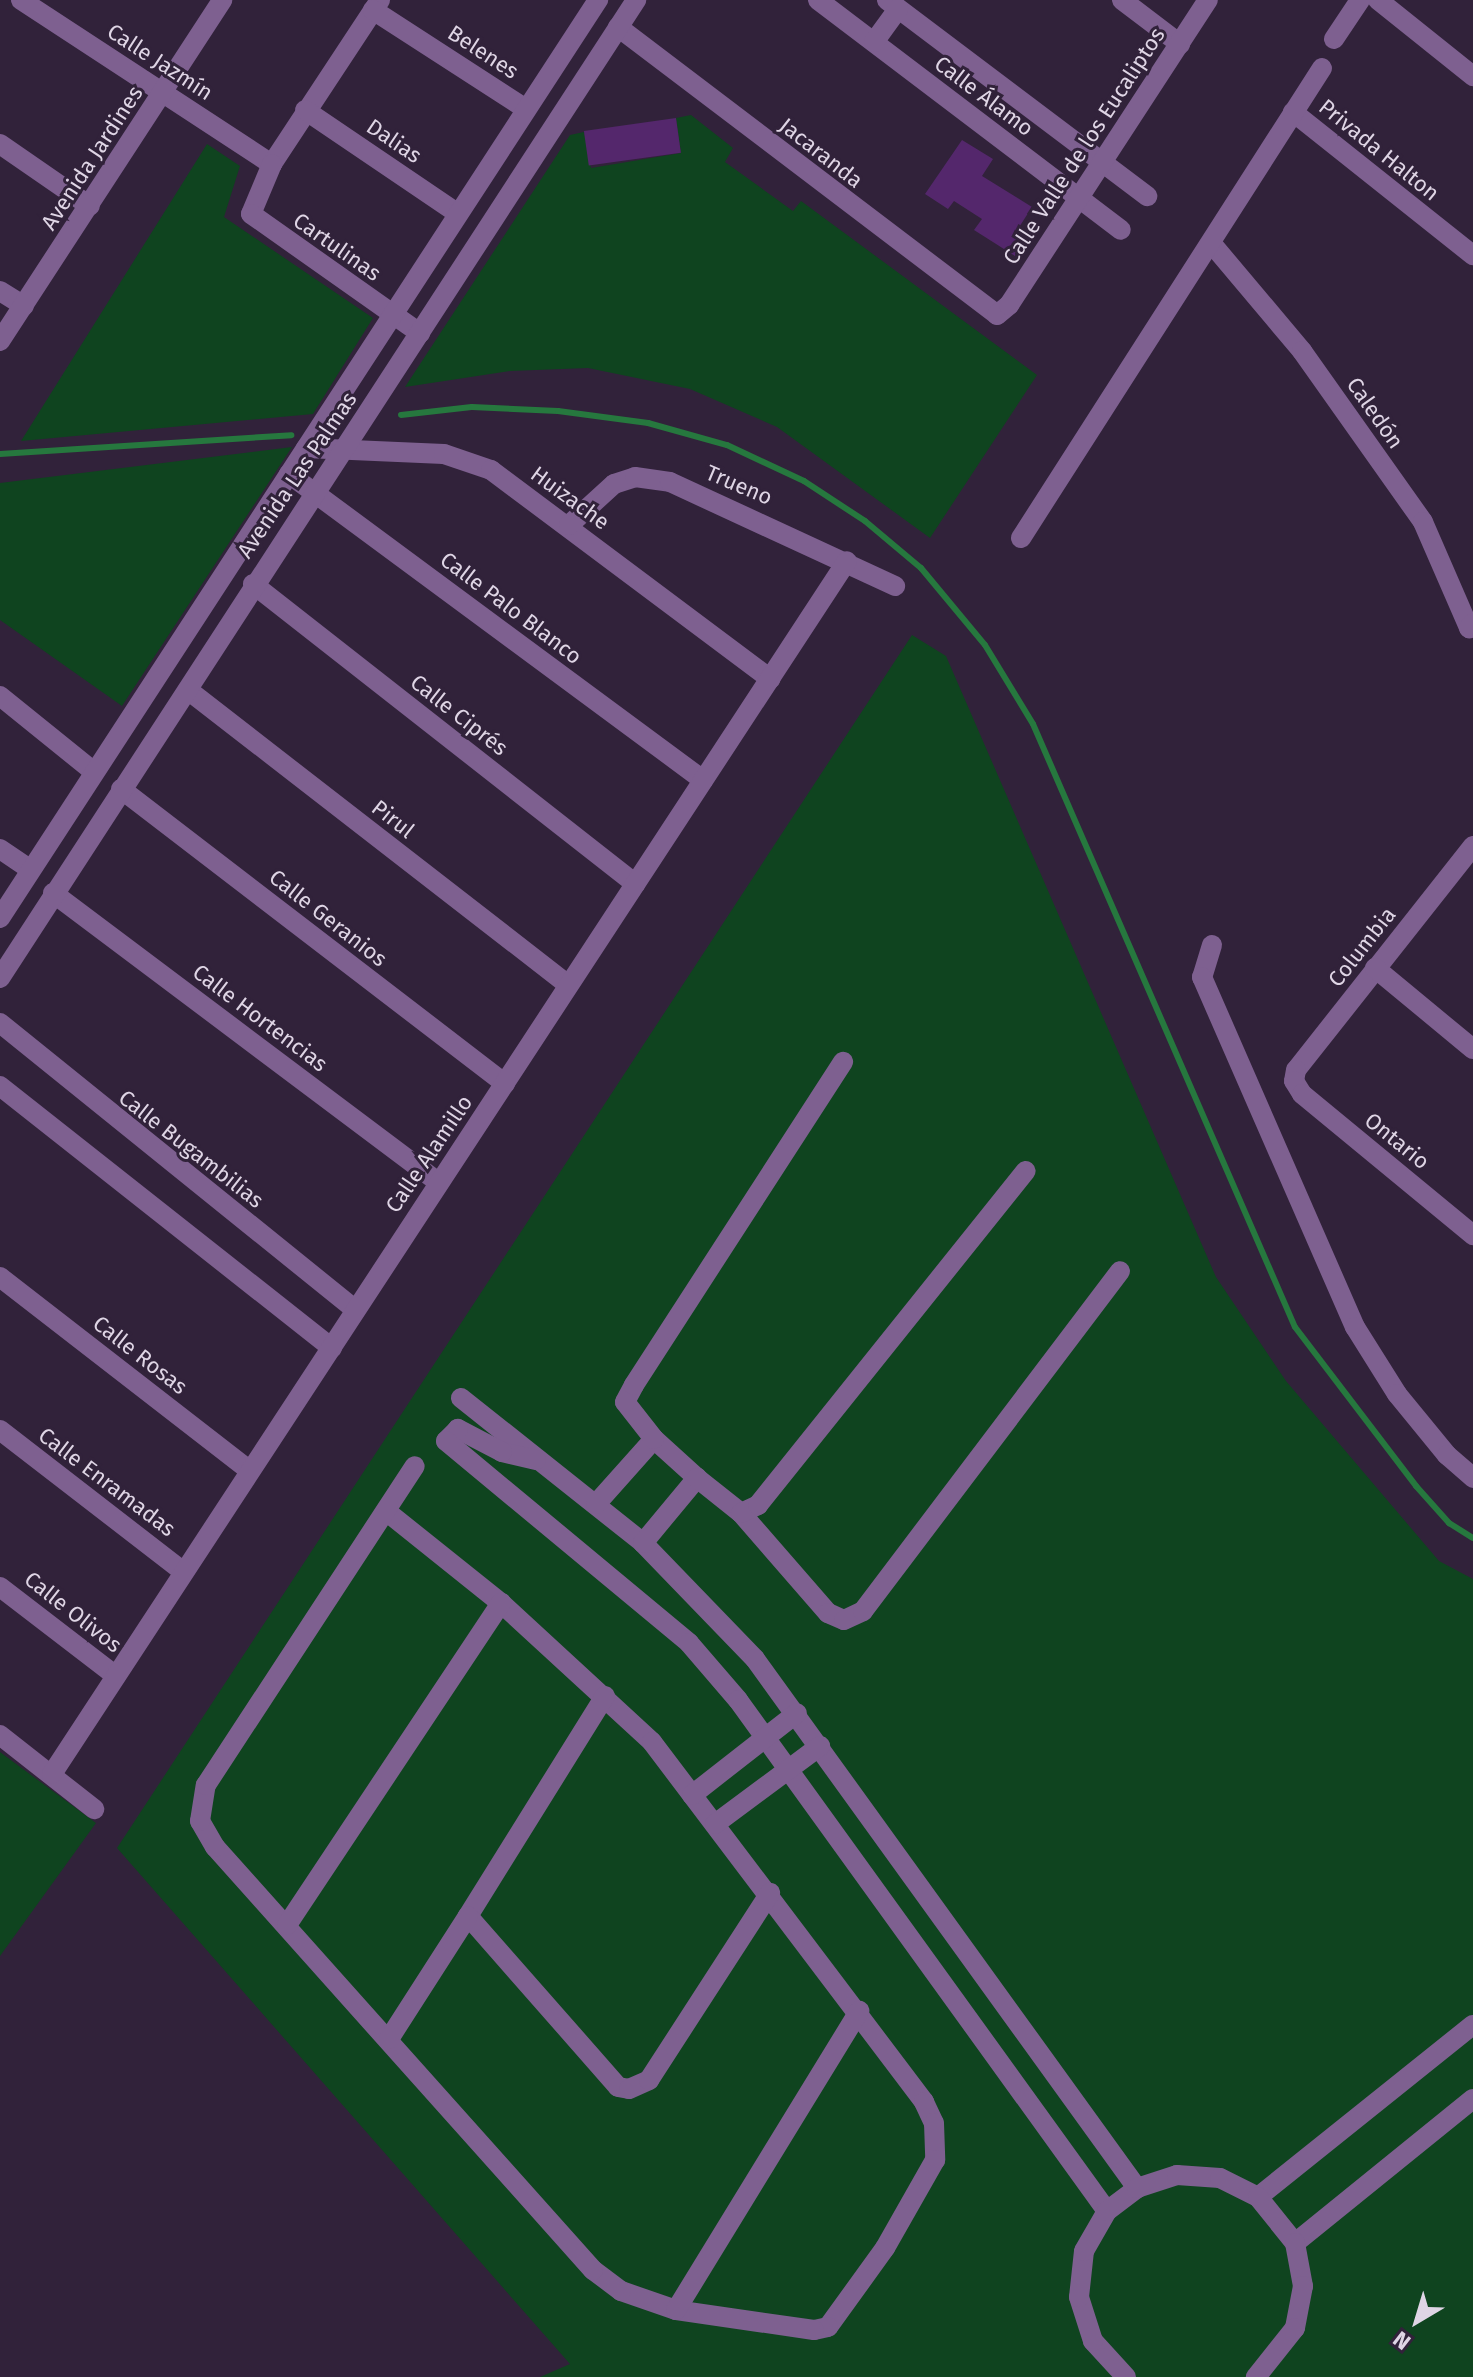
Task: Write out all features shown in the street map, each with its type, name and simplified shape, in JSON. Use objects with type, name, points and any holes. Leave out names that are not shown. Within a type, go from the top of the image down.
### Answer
[{"type":"street","name":"Calle Jazmín","points":[[21,0],[272,164]]},
{"type":"street","name":"Avenida Jardines","points":[[0,341],[222,0]]},
{"type":"street","name":"Avenida Las Palmas","points":[[0,978],[188,690],[253,584],[636,0]]},
{"type":"street","name":"Calle Álamo","points":[[818,0],[1121,230]]},
{"type":"street","points":[[1122,0],[1180,44]]},
{"type":"street","name":"Calle Valle de los Eucaliptos","points":[[997,315],[1208,0]]},
{"type":"street","points":[[1334,39],[1360,0]]},
{"type":"street","points":[[1378,0],[1473,76]]},
{"type":"street","name":"Avenida Las Palmas","points":[[0,918],[594,1]]},
{"type":"street","name":"Calle Álamo","points":[[892,4],[1147,196]]},
{"type":"street","points":[[874,42],[892,4]]},
{"type":"street","points":[[272,164],[377,5]]},
{"type":"street","name":"Belenes","points":[[377,5],[526,109]]},
{"type":"street","name":"Jacaranda","points":[[618,27],[997,315]]},
{"type":"street","points":[[1021,538],[1322,68]]},
{"type":"street","name":"Dalias","points":[[305,110],[457,213]]},
{"type":"street","name":"Privada Halton","points":[[1293,112],[1473,255]]},
{"type":"street","points":[[0,144],[90,206]]},
{"type":"street","name":"Cartulinas","points":[[272,164],[251,209],[253,219],[420,333]]},
{"type":"street","name":"Caledón","points":[[1212,244],[1302,351],[1423,522],[1471,625]]},
{"type":"street","points":[[0,291],[24,306]]},
{"type":"street","name":"Huizache","points":[[306,448],[341,453],[444,454],[491,470],[569,525],[770,679]]},
{"type":"street","name":"Calle Palo Blanco","points":[[289,474],[703,780]]},
{"type":"street","name":"Trueno","points":[[569,525],[614,484],[635,477],[670,482],[847,561],[895,586]]},
{"type":"street","name":"Calle Alamillo","points":[[52,1774],[847,561]]},
{"type":"street","name":"Calle Ciprés","points":[[253,584],[635,884]]},
{"type":"street","name":"Pirul","points":[[188,690],[568,985]]},
{"type":"street","points":[[0,696],[93,771]]},
{"type":"street","name":"Calle Geranios","points":[[121,789],[505,1084]]},
{"type":"street","points":[[0,849],[31,870]]},
{"type":"street","name":"Columbia","points":[[1294,1081],[1296,1070],[1375,968],[1470,856]]},
{"type":"street","name":"Calle Hortencias","points":[[53,893],[438,1182]]},
{"type":"street","points":[[1212,945],[1202,977],[1355,1327],[1397,1394],[1447,1455],[1473,1478]]},
{"type":"street","points":[[1375,968],[1473,1049]]},
{"type":"street","name":"Calle Bugambilias","points":[[0,1023],[356,1310]]},
{"type":"street","points":[[843,1062],[625,1402],[654,1439],[741,1513],[828,1613],[844,1620],[863,1611],[1120,1271]]},
{"type":"street","name":"Ontario","points":[[1294,1081],[1302,1094],[1473,1235]]},
{"type":"street","points":[[0,1086],[332,1348]]},
{"type":"street","points":[[741,1513],[758,1505],[1026,1171]]},
{"type":"street","name":"Calle Rosas","points":[[0,1277],[250,1471]]},
{"type":"street","points":[[461,1398],[643,1543],[728,1628],[797,1713],[1137,2188]]},
{"type":"street","name":"Calle Enramadas","points":[[0,1430],[184,1572]]},
{"type":"street","points":[[536,1460],[502,1452],[463,1430],[452,1430],[446,1441],[689,1643],[765,1737],[1107,2211]]},
{"type":"street","points":[[596,1504],[654,1439]]},
{"type":"street","points":[[386,1511],[501,1603],[652,1742],[859,2011],[934,2123],[935,2160],[885,2248],[828,2327],[814,2330],[676,2310],[621,2291],[593,2270],[215,1847],[200,1821],[206,1785],[415,1466]]},
{"type":"street","points":[[643,1543],[697,1478]]},
{"type":"street","name":"Calle Olivos","points":[[0,1587],[116,1676]]},
{"type":"street","points":[[287,1925],[501,1603]]},
{"type":"street","points":[[389,2039],[605,1696]]},
{"type":"street","points":[[692,1795],[797,1713]]},
{"type":"street","points":[[0,1735],[94,1809]]},
{"type":"street","points":[[715,1824],[820,1746]]},
{"type":"street","points":[[468,1916],[618,2087],[629,2089],[649,2080],[770,1893]]},
{"type":"street","points":[[676,2310],[859,2011]]},
{"type":"street","points":[[1258,2197],[1473,2025]]},
{"type":"street","points":[[1295,2243],[1473,2099]]},
{"type":"street","points":[[1126,2377],[1093,2341],[1079,2297],[1084,2251],[1107,2211],[1137,2188],[1177,2175],[1220,2178],[1258,2197],[1295,2243],[1303,2286],[1295,2328],[1256,2377]]},
{"type":"green space","points":[[691,115],[733,148],[725,162],[793,211],[801,201],[1037,375],[930,538],[777,427],[690,389],[588,368],[510,371],[405,387],[570,135],[584,132],[591,168],[681,153],[676,118]]},
{"type":"green space","points":[[207,144],[240,166],[224,217],[373,318],[313,414],[21,441]]},
{"type":"green space","points":[[292,447],[122,706],[0,620],[0,483]]},
{"type":"green space","points":[[912,635],[946,656],[1216,1277],[1286,1381],[1439,1561],[1473,1579],[1473,2377],[540,2377],[570,2364],[117,1848]]},
{"type":"green space","points":[[0,1752],[96,1823],[0,1956]]},
{"type":"building","points":[[676,118],[681,153],[589,166],[584,131]]},
{"type":"building","points":[[962,140],[993,159],[982,176],[1032,207],[1016,232],[1026,239],[1015,256],[974,230],[982,219],[954,201],[948,209],[925,194]]},
{"type":"waterway","points":[[401,415],[472,407],[558,411],[648,423],[727,445],[804,481],[865,521],[921,568],[985,645],[1033,724],[1295,1327],[1416,1486],[1449,1523],[1473,1538]]},
{"type":"waterway","points":[[0,454],[291,435]]}]
